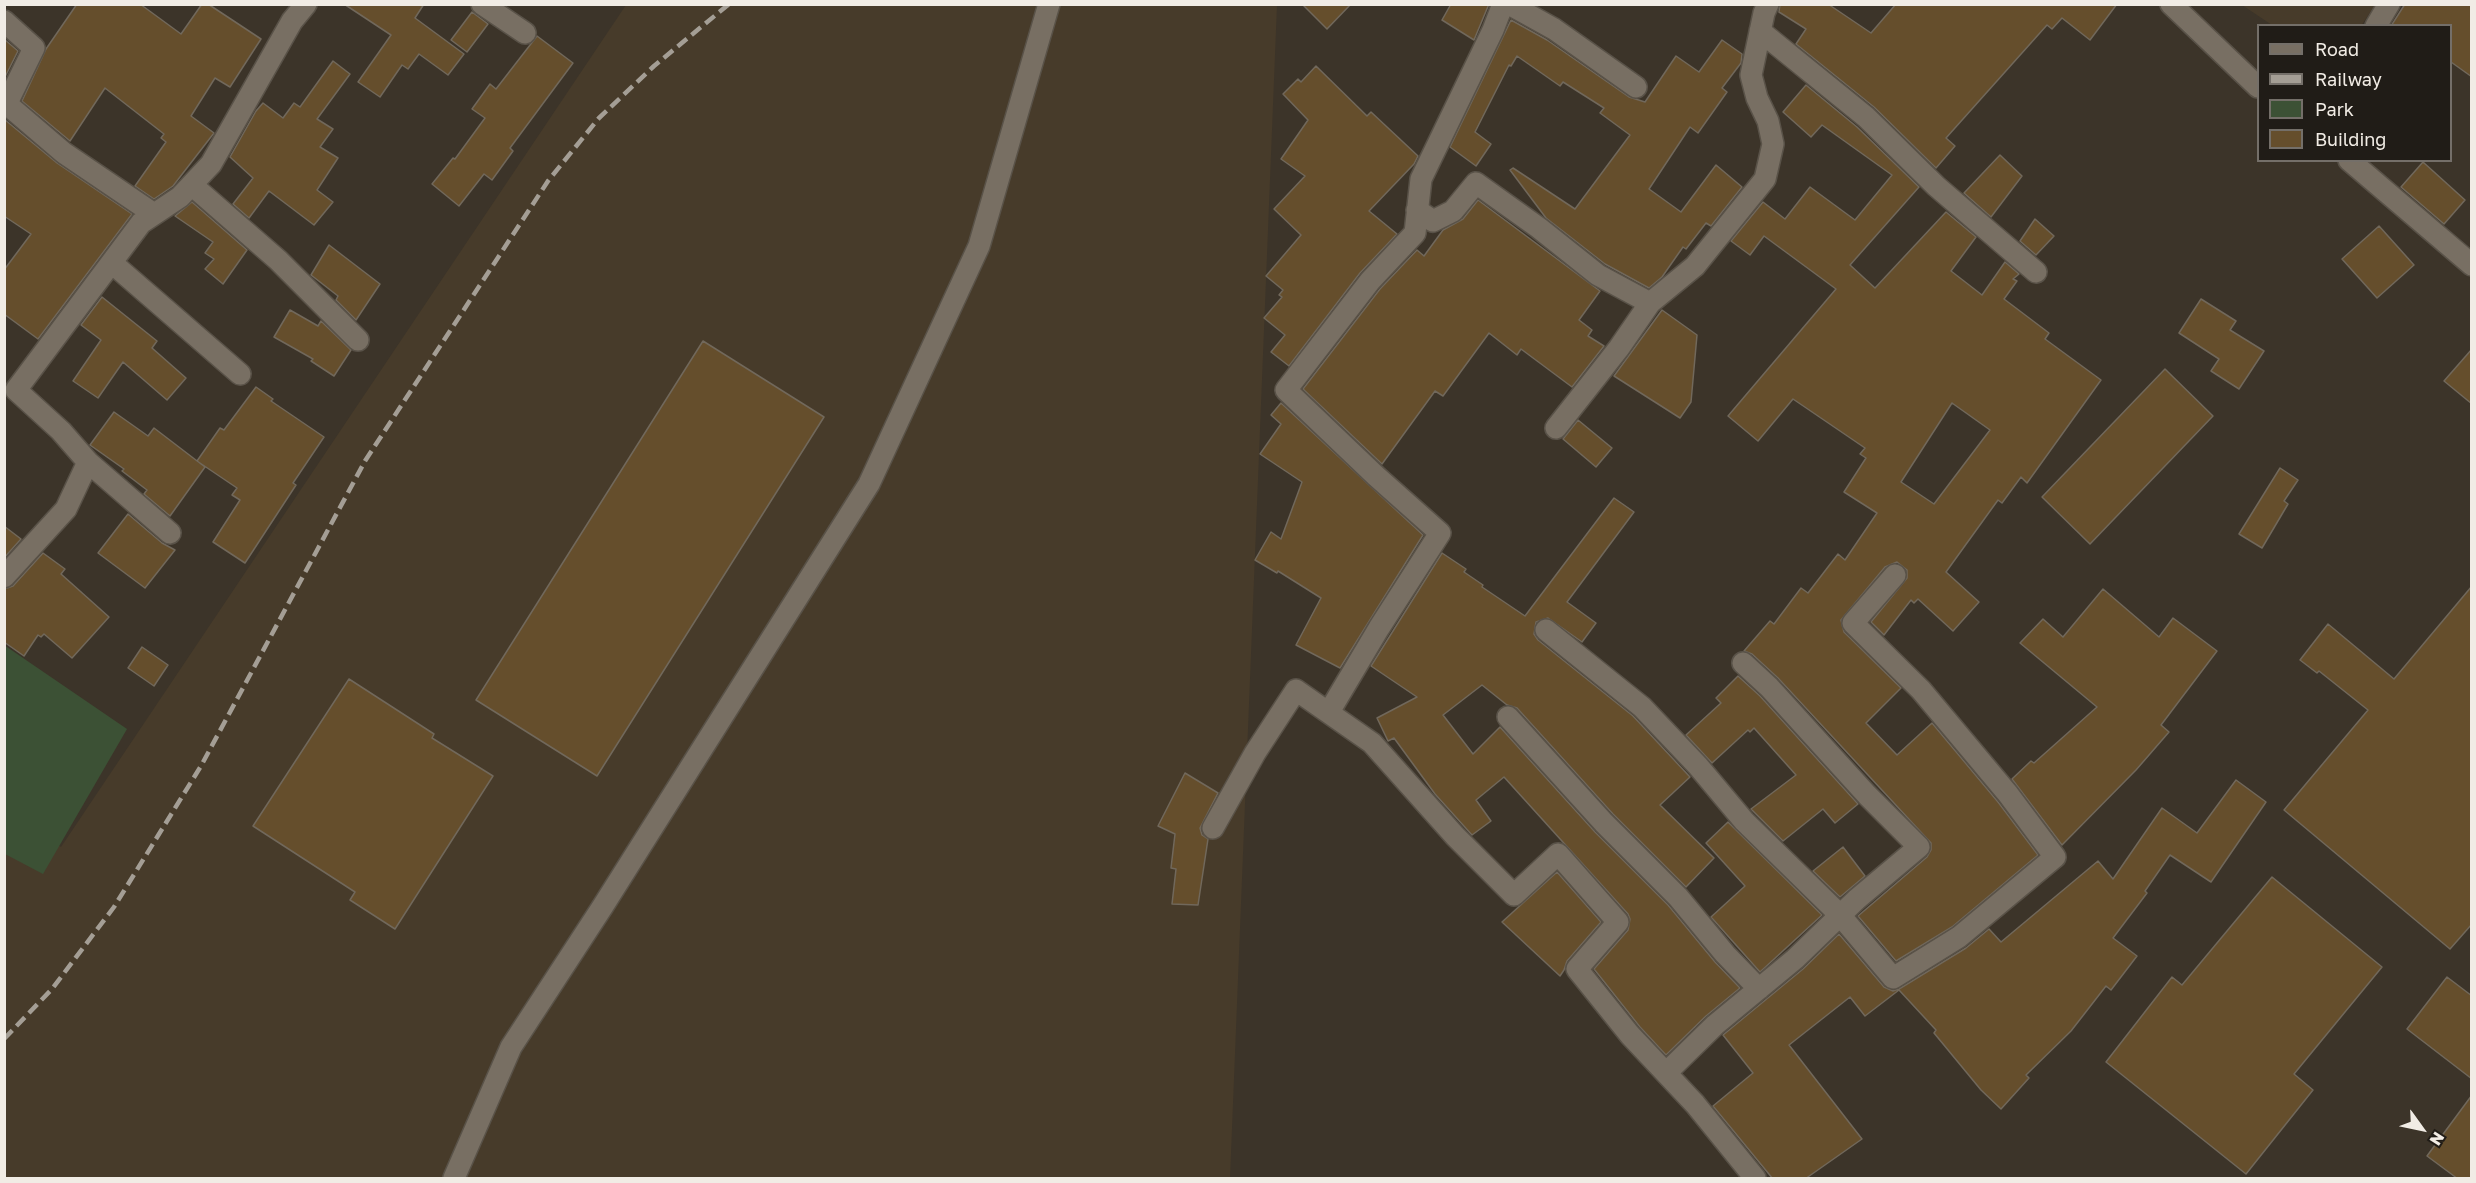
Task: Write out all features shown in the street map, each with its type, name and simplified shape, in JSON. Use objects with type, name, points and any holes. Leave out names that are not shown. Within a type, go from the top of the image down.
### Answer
[{"type":"street","points":[[170,533],[88,462],[61,431],[16,390],[141,223],[193,186],[211,164],[292,21],[306,4]]},
{"type":"street","points":[[482,4],[525,33]]},
{"type":"street","points":[[454,1179],[512,1047],[869,484],[978,246],[1049,4]]},
{"type":"street","points":[[1329,712],[1440,533],[1286,390],[1370,281],[1415,233],[1421,179],[1493,30],[1503,4]]},
{"type":"street","points":[[1509,4],[1554,29],[1636,87]]},
{"type":"street","points":[[1556,428],[1619,348],[1650,303],[1695,266],[1765,179],[1773,144],[1768,121],[1757,98],[1751,75],[1768,4]]},
{"type":"street","points":[[2171,4],[2257,85]]},
{"type":"street","points":[[2377,24],[2389,4]]},
{"type":"street","points":[[4,21],[34,48],[9,99],[9,106],[64,153],[154,214]]},
{"type":"street","points":[[1760,31],[1866,117],[1936,186],[2036,272]]},
{"type":"street","points":[[2351,162],[2472,266]]},
{"type":"street","points":[[1418,210],[1432,222],[1453,212],[1476,183],[1539,228],[1598,275],[1650,303]]},
{"type":"street","points":[[193,186],[278,260],[358,340]]},
{"type":"street","points":[[111,263],[240,374]]},
{"type":"street","points":[[4,577],[66,509],[88,462]]},
{"type":"street","points":[[1546,630],[1642,707],[1698,766],[1744,821],[1840,915],[1893,978],[1959,937],[2055,857],[2008,794],[1921,690],[1853,623],[1895,575]]},
{"type":"street","points":[[1666,1073],[1715,1025],[1795,959],[1840,915],[1919,847],[1867,795],[1769,687],[1743,663]]},
{"type":"street","points":[[1213,828],[1255,753],[1296,690],[1372,743],[1455,836],[1514,895],[1558,854],[1618,922],[1577,969],[1630,1035],[1735,1152],[1755,1179]]},
{"type":"street","points":[[1508,717],[1604,823],[1678,897],[1725,954],[1759,989]]},
{"type":"shaded area","points":[[626,5],[1277,5],[1230,1178],[5,1178],[4,807],[61,847]]},
{"type":"shaded area","points":[[2242,5],[2375,5],[2362,24],[2270,24]]},
{"type":"green space","points":[[4,645],[127,729],[43,874],[5,854]]},
{"type":"building","points":[[77,4],[140,4],[181,34],[202,4],[208,4],[261,39],[230,87],[215,78],[191,116],[214,133],[173,186],[154,199],[135,186],[166,142],[161,138],[164,134],[105,88],[70,141],[22,101],[46,49]]},
{"type":"building","points":[[344,4],[424,4],[415,18],[464,54],[448,75],[419,54],[408,69],[402,65],[380,97],[358,82],[391,35]]},
{"type":"building","points":[[1302,4],[1351,4],[1327,29]]},
{"type":"building","points":[[1451,4],[1489,4],[1474,40],[1442,20]]},
{"type":"building","points":[[1780,4],[1828,4],[1871,33],[1896,4],[2117,4],[2090,40],[2062,18],[2052,29],[2047,25],[1946,138],[1955,146],[1936,168],[1874,107],[1796,44],[1806,29],[1779,12]]},
{"type":"building","points":[[2405,4],[2472,4],[2472,77],[2452,63],[2452,24],[2392,24]]},
{"type":"building","points":[[472,12],[488,24],[467,52],[451,40]]},
{"type":"building","points":[[1511,20],[1547,40],[1629,97],[1645,102],[1676,56],[1699,72],[1722,40],[1742,54],[1741,63],[1722,88],[1727,92],[1698,133],[1690,127],[1649,189],[1681,212],[1716,165],[1742,187],[1711,226],[1706,223],[1686,249],[1683,247],[1662,277],[1649,288],[1605,264],[1546,218],[1510,170],[1513,168],[1575,209],[1630,135],[1600,113],[1604,108],[1563,82],[1560,86],[1517,56],[1511,66],[1509,65],[1475,132],[1491,144],[1476,166],[1450,147]]},
{"type":"building","points":[[537,36],[573,63],[510,148],[513,151],[492,180],[484,174],[459,206],[432,184],[453,158],[455,159],[485,118],[472,109],[490,84],[496,89]]},
{"type":"building","points":[[4,39],[18,51],[4,79]]},
{"type":"building","points":[[333,61],[350,74],[317,119],[333,129],[320,147],[338,158],[317,190],[333,202],[314,225],[269,191],[249,218],[233,204],[253,178],[230,157],[256,111],[263,103],[283,118],[294,103],[300,107]]},
{"type":"building","points":[[1316,66],[1367,116],[1371,112],[1418,156],[1414,164],[1369,211],[1397,234],[1360,273],[1289,366],[1271,352],[1285,335],[1264,318],[1282,297],[1279,295],[1283,290],[1266,276],[1301,235],[1274,209],[1305,176],[1281,159],[1308,120],[1283,94],[1298,79],[1301,82]]},
{"type":"building","points":[[1806,85],[1857,127],[1919,187],[1850,265],[1875,288],[1946,212],[1976,237],[1951,271],[1982,295],[2005,262],[2019,274],[2013,279],[2017,281],[2004,299],[2049,333],[2045,339],[2101,380],[2027,483],[2021,477],[2002,503],[1998,500],[1946,572],[1979,602],[1953,631],[1918,599],[1914,603],[1911,600],[1884,635],[1871,622],[1907,578],[1907,570],[1897,562],[1885,567],[1841,620],[1844,632],[1901,688],[1866,723],[1897,755],[1932,723],[1998,802],[2038,855],[1952,927],[1896,961],[1858,916],[1927,857],[1931,850],[1931,843],[1778,678],[1752,654],[1744,651],[1770,621],[1774,624],[1801,588],[1808,593],[1838,554],[1845,560],[1877,513],[1844,492],[1866,458],[1860,454],[1865,448],[1793,399],[1758,441],[1728,416],[1836,289],[1764,236],[1750,255],[1731,241],[1763,202],[1785,219],[1810,187],[1855,220],[1892,175],[1822,125],[1811,137],[1783,112]],"holes":[[[1952,403],[1990,430],[1934,504],[1901,482]]]},
{"type":"building","points":[[4,119],[57,163],[132,214],[38,339],[4,314],[4,270],[31,234],[4,216]]},
{"type":"building","points":[[2000,155],[2022,176],[1991,217],[1964,193]]},
{"type":"building","points":[[2423,162],[2465,200],[2444,224],[2401,187]]},
{"type":"building","points":[[1478,200],[1600,291],[1579,320],[1592,330],[1588,336],[1604,346],[1572,387],[1521,349],[1517,355],[1489,333],[1443,396],[1435,391],[1382,464],[1303,389],[1380,289],[1417,250],[1424,256],[1443,230],[1463,219]]},
{"type":"building","points":[[192,202],[247,250],[223,284],[205,269],[214,259],[205,253],[213,242],[175,216]]},
{"type":"building","points":[[2035,219],[2054,236],[2036,255],[2020,241]]},
{"type":"building","points":[[2379,226],[2414,265],[2377,298],[2342,259]]},
{"type":"building","points":[[329,245],[380,284],[356,320],[336,300],[338,296],[311,275]]},
{"type":"building","points":[[102,297],[157,341],[152,348],[186,378],[167,400],[123,362],[98,398],[73,381],[101,340],[81,325]]},
{"type":"building","points":[[2201,299],[2236,321],[2230,330],[2264,351],[2239,389],[2211,371],[2219,359],[2179,333]]},
{"type":"building","points":[[290,310],[318,326],[321,321],[351,350],[334,376],[311,361],[313,359],[274,337]]},
{"type":"building","points":[[1662,310],[1697,335],[1691,402],[1680,418],[1614,376]]},
{"type":"building","points":[[703,341],[824,417],[597,776],[476,700]]},
{"type":"building","points":[[2472,349],[2472,404],[2444,381]]},
{"type":"building","points":[[2165,369],[2213,416],[2090,544],[2042,497]]},
{"type":"building","points":[[256,387],[273,399],[271,401],[324,437],[293,483],[296,485],[245,563],[213,542],[240,500],[232,495],[237,488],[197,461],[220,428],[224,430]]},
{"type":"building","points":[[1281,403],[1423,535],[1340,668],[1296,645],[1321,598],[1278,571],[1277,573],[1255,560],[1271,532],[1281,539],[1302,482],[1260,454],[1281,424],[1271,415]]},
{"type":"building","points":[[114,412],[148,436],[154,428],[205,467],[170,516],[144,494],[147,490],[122,471],[124,469],[90,445]]},
{"type":"building","points":[[1578,420],[1612,448],[1596,467],[1563,439]]},
{"type":"building","points":[[2280,468],[2298,480],[2284,501],[2288,504],[2262,548],[2239,534]]},
{"type":"building","points":[[1614,498],[1634,512],[1567,602],[1596,623],[1582,642],[1548,618],[1536,622],[1534,634],[1538,640],[1633,716],[1690,777],[1660,805],[1714,858],[1686,887],[1613,814],[1517,708],[1507,705],[1482,685],[1443,715],[1473,754],[1500,727],[1595,832],[1668,905],[1715,962],[1740,988],[1706,1016],[1666,1055],[1640,1027],[1594,969],[1628,930],[1630,919],[1628,914],[1504,777],[1476,800],[1491,821],[1472,835],[1435,794],[1394,738],[1388,741],[1377,718],[1417,697],[1371,666],[1442,553],[1466,569],[1464,572],[1483,585],[1482,587],[1525,616]]},
{"type":"building","points":[[128,514],[162,543],[175,550],[145,588],[98,553]]},
{"type":"building","points":[[4,526],[21,539],[4,558]]},
{"type":"building","points":[[43,553],[65,569],[61,574],[109,617],[72,658],[44,634],[41,637],[38,635],[24,656],[4,642],[4,589],[13,586]]},
{"type":"building","points":[[2472,586],[2472,924],[2450,949],[2284,810],[2368,710],[2319,671],[2317,673],[2300,660],[2328,624],[2394,679]]},
{"type":"building","points":[[2103,589],[2159,637],[2173,618],[2217,651],[2161,725],[2169,732],[2136,770],[2062,845],[2012,779],[2031,761],[2034,763],[2097,707],[2020,643],[2043,619],[2063,637]]},
{"type":"building","points":[[142,647],[168,665],[154,686],[128,668]]},
{"type":"building","points":[[1738,676],[1760,696],[1858,804],[1835,823],[1823,809],[1783,841],[1751,809],[1796,775],[1754,728],[1750,732],[1748,730],[1712,763],[1686,735],[1721,703],[1716,698]]},
{"type":"building","points":[[349,679],[434,734],[432,738],[493,776],[395,929],[350,900],[355,892],[253,826]]},
{"type":"building","points":[[1185,773],[1218,793],[1200,828],[1202,835],[1208,839],[1198,905],[1172,904],[1176,869],[1171,868],[1175,834],[1158,826]]},
{"type":"building","points":[[2236,780],[2266,802],[2211,882],[2170,855],[2145,891],[2147,893],[2113,938],[2137,956],[2111,990],[2106,986],[2071,1031],[2026,1075],[2029,1078],[2001,1109],[1981,1090],[1934,1033],[1936,1030],[1899,990],[1865,1016],[1850,997],[1789,1045],[1862,1139],[1805,1179],[1773,1179],[1713,1106],[1753,1073],[1723,1035],[1803,969],[1839,934],[1884,987],[1893,991],[1899,989],[1966,948],[1989,929],[2001,942],[2098,861],[2113,879],[2162,808],[2197,833]]},
{"type":"building","points":[[1728,822],[1822,915],[1760,972],[1711,917],[1745,886],[1706,843]]},
{"type":"building","points":[[1843,847],[1865,876],[1840,897],[1813,871]]},
{"type":"building","points":[[1557,872],[1601,922],[1567,961],[1560,976],[1502,922]]},
{"type":"building","points":[[2272,877],[2382,967],[2294,1074],[2313,1090],[2246,1174],[2106,1062],[2172,977],[2182,985]]},
{"type":"building","points":[[2447,977],[2472,996],[2472,1079],[2407,1029]]},
{"type":"building","points":[[2472,1095],[2472,1179],[2458,1179],[2427,1156]]},
{"type":"railway","points":[[4,1039],[52,989],[114,907],[201,766],[365,461],[548,181],[599,118],[654,66],[729,4]]}]
